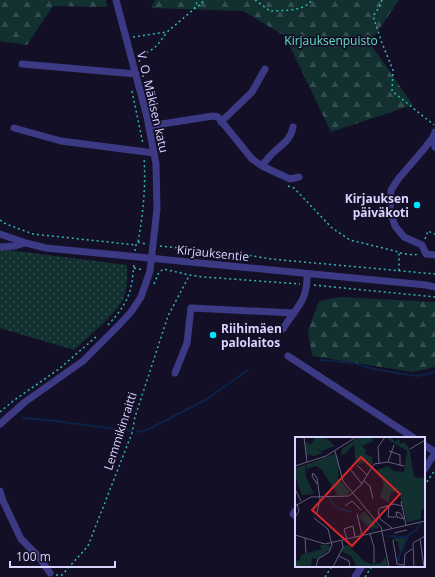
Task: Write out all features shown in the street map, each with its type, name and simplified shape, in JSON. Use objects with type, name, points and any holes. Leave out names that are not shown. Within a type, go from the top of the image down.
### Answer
[{"type":"street","name":"V. O. Mäkisen katu","points":[[0,424],[25,402],[83,360],[119,325],[131,312],[141,297],[150,271],[157,209],[156,164],[149,126],[116,0]]},
{"type":"street","points":[[22,64],[136,74]]},
{"type":"street","points":[[221,122],[252,92],[265,69]]},
{"type":"street","points":[[149,126],[213,116],[218,118],[252,159],[262,166],[290,179],[299,178]]},
{"type":"street","points":[[262,166],[270,156],[285,143],[292,134],[293,127]]},
{"type":"street","points":[[14,128],[61,141],[154,153]]},
{"type":"street","points":[[434,134],[435,147]]},
{"type":"street","points":[[434,134],[391,190],[390,210],[395,226],[404,237],[422,245],[426,254],[435,255]]},
{"type":"street","name":"Kirjauksentie","points":[[0,234],[46,248],[435,287]]},
{"type":"street","points":[[0,247],[15,246],[26,243]]},
{"type":"street","points":[[276,329],[283,329],[305,296],[308,285],[307,274]]},
{"type":"street","name":"Kirjauksentie","points":[[426,285],[435,284]]},
{"type":"street","points":[[175,373],[187,343],[191,308],[294,313]]},
{"type":"street","points":[[288,356],[412,437]]},
{"type":"street","points":[[425,446],[435,453],[425,468]]},
{"type":"street","points":[[0,491],[3,501],[21,539],[38,556],[50,573]]},
{"type":"street","points":[[355,577],[361,567]]},
{"type":"path","points":[[194,9],[198,0]]},
{"type":"path","points":[[131,58],[148,53],[156,48],[167,32],[204,0]]},
{"type":"path","points":[[256,0],[270,11],[294,10],[310,3],[312,0]]},
{"type":"path","points":[[382,0],[373,16],[393,70],[392,91],[435,126]]},
{"type":"path","points":[[127,38],[167,32]]},
{"type":"path","points":[[108,326],[124,306],[129,297],[132,286],[134,257],[138,242],[144,202],[145,173],[142,136],[132,89]]},
{"type":"path","points":[[142,136],[151,136]]},
{"type":"path","points":[[287,185],[294,188],[332,228],[350,240],[399,252],[399,271]]},
{"type":"path","points":[[0,220],[6,224],[33,234],[136,245]]},
{"type":"path","points":[[138,242],[271,259],[435,274]]},
{"type":"path","points":[[159,272],[164,268],[189,275],[435,297]]},
{"type":"path","name":"Lemmikinraitti","points":[[50,573],[62,575],[88,546],[132,433],[135,417],[168,316],[189,275]]},
{"type":"path","points":[[0,412],[12,401],[59,369],[97,336]]},
{"type":"path","points":[[425,485],[435,470]]},
{"type":"path","points":[[325,577],[331,567]]},
{"type":"path","points":[[365,577],[371,567]]},
{"type":"green space","points":[[0,0],[106,0],[107,7],[53,6],[27,45],[0,41]]},
{"type":"green space","name":"Kirjauksenpuisto","points":[[155,0],[399,0],[370,43],[413,105],[331,132],[285,36],[243,11],[151,8]]},
{"type":"green space","points":[[0,249],[127,265],[125,295],[120,305],[108,318],[74,350],[0,328]]},
{"type":"green space","points":[[340,297],[435,302],[435,367],[413,372],[312,356],[308,331],[319,301]]},
{"type":"waterway","points":[[320,360],[353,363],[374,369],[418,376],[435,372]]},
{"type":"waterway","points":[[137,432],[147,430],[207,399],[248,370]]},
{"type":"waterway","points":[[23,418],[132,431]]},
{"type":"place","name":"Kirjauksen päiväkoti","points":[[417,205]]},
{"type":"place","name":"Riihimäen palolaitos","points":[[213,335]]}]
